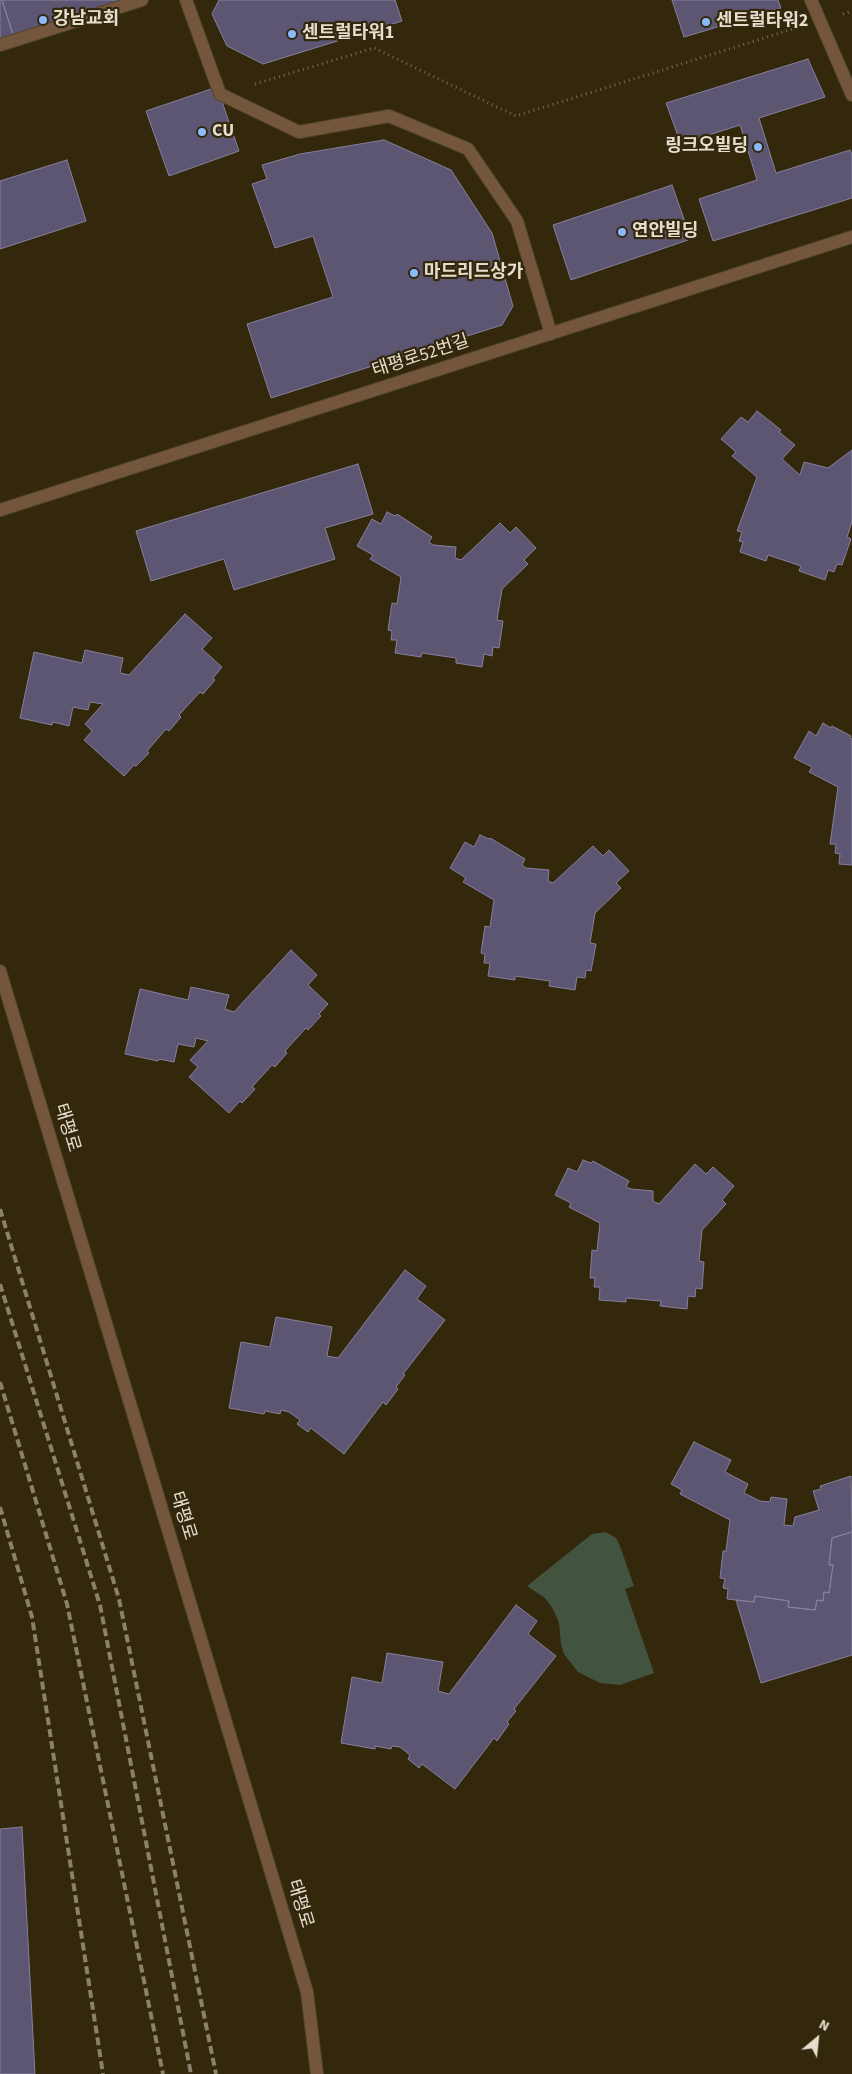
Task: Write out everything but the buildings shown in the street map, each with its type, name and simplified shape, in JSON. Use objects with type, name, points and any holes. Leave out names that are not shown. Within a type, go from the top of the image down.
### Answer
[{"type":"street","points":[[0,45],[142,0]]},
{"type":"street","points":[[186,0],[220,94],[299,132],[389,116],[468,149],[517,221],[551,334]]},
{"type":"street","points":[[811,0],[852,95]]},
{"type":"street","name":"태평로52번길","points":[[0,510],[852,237]]},
{"type":"street","name":"태평로","points":[[0,971],[307,1992],[317,2074]]},
{"type":"path","points":[[220,94],[374,48],[516,116],[852,11]]},
{"type":"green space","points":[[606,1532],[616,1538],[634,1586],[625,1589],[654,1673],[620,1685],[600,1683],[578,1672],[564,1654],[559,1623],[553,1609],[545,1598],[527,1586],[592,1534]]},
{"type":"railway","points":[[0,1209],[119,1599],[216,2074]]},
{"type":"railway","points":[[0,1284],[100,1605],[191,2074]]},
{"type":"railway","points":[[0,1382],[67,1604],[163,2074]]},
{"type":"railway","points":[[0,1507],[32,1617],[103,2074]]},
{"type":"place","name":"강남교회","points":[[43,20]]},
{"type":"place","name":"센트럴타워2","points":[[706,22]]},
{"type":"place","name":"센트럴타워1","points":[[292,34]]},
{"type":"place","name":"CU","points":[[202,132]]},
{"type":"place","name":"링크오빌딩","points":[[758,147]]},
{"type":"place","name":"연안빌딩","points":[[622,232]]},
{"type":"place","name":"마드리드상가","points":[[414,273]]}]
